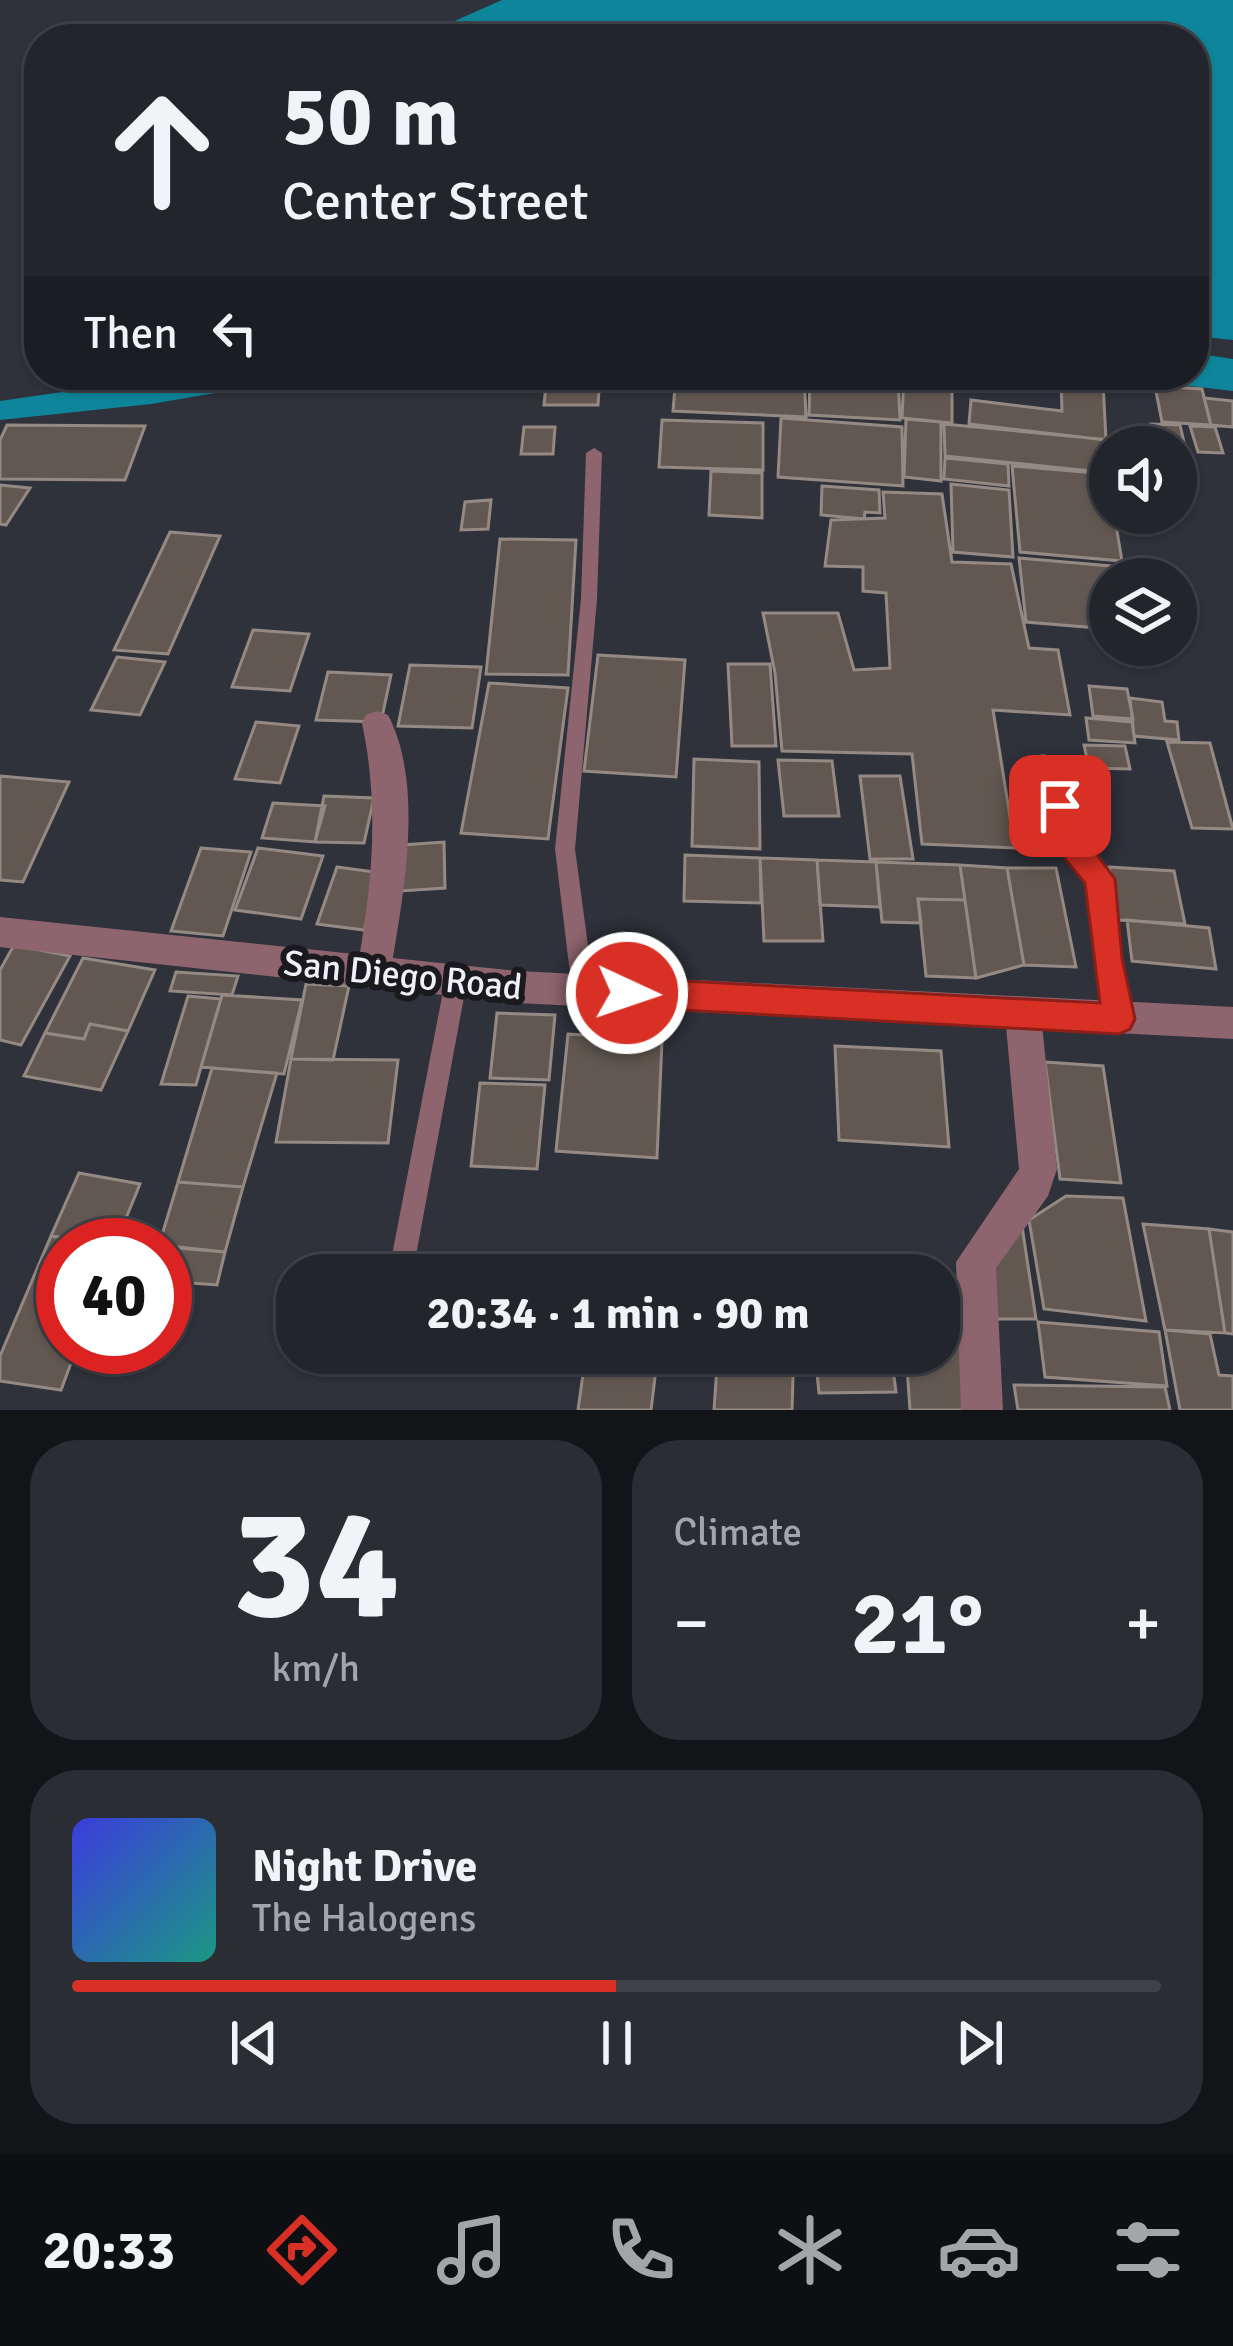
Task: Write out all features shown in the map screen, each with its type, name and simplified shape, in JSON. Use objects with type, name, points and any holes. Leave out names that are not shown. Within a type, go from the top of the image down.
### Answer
[{"type":"street","points":[[374,970],[394,843],[392,780],[376,724]]},
{"type":"street","name":"San Diego Road","points":[[0,932],[457,981],[1233,1023]]},
{"type":"street","points":[[982,1410],[976,1262],[1034,1182],[1038,1169],[1023,1015]]},
{"type":"lane","points":[[583,990],[565,849],[589,598],[593,453]]},
{"type":"lane","points":[[1043,761],[1077,851],[1100,879],[1107,958],[1119,1019]]},
{"type":"lane","points":[[405,1250],[457,981]]},
{"type":"water","points":[[502,0],[1233,0],[1233,340],[1209,338],[1209,24],[448,24]]},
{"type":"water","points":[[1209,355],[1233,359],[1233,391],[1209,388]]},
{"type":"water","points":[[77,390],[233,390],[0,420],[0,401]]},
{"type":"building","points":[[546,390],[599,390],[598,405],[544,405]]},
{"type":"building","points":[[675,390],[805,390],[806,417],[673,411]]},
{"type":"building","points":[[810,390],[899,390],[900,420],[809,415]]},
{"type":"building","points":[[903,390],[952,390],[952,423],[902,418]]},
{"type":"building","points":[[1061,390],[1103,390],[1105,426],[1089,426],[1089,438],[969,424],[971,400],[1062,411]]},
{"type":"building","points":[[1156,390],[1202,390],[1211,425],[1162,422]]},
{"type":"building","points":[[1204,398],[1233,401],[1233,427],[1211,425]]},
{"type":"building","points":[[781,418],[902,427],[903,486],[778,477]]},
{"type":"building","points":[[906,419],[941,422],[941,481],[904,477]]},
{"type":"building","points":[[662,420],[763,423],[763,470],[659,467]]},
{"type":"building","points":[[944,424],[1089,438],[1089,471],[945,456]]},
{"type":"building","points":[[7,425],[145,426],[125,480],[0,479],[0,440]]},
{"type":"building","points":[[1197,426],[1215,427],[1223,453],[1198,452]]},
{"type":"building","points":[[524,427],[555,427],[553,454],[521,454]]},
{"type":"building","points":[[945,458],[1008,464],[1009,486],[944,479]]},
{"type":"building","points":[[1012,466],[1089,472],[1089,534],[1118,534],[1122,558],[1020,552]]},
{"type":"building","points":[[711,471],[762,473],[762,518],[709,515]]},
{"type":"building","points":[[951,484],[1009,490],[1013,557],[953,552]]},
{"type":"building","points":[[0,485],[30,488],[6,525],[0,524]]},
{"type":"building","points":[[822,486],[879,490],[880,513],[865,512],[864,519],[821,515]]},
{"type":"building","points":[[883,492],[942,494],[952,562],[1011,564],[1029,648],[1058,650],[1070,715],[993,710],[1015,848],[922,844],[912,754],[782,751],[775,673],[763,613],[838,613],[854,670],[890,668],[886,593],[863,591],[863,567],[825,566],[831,520],[885,518]]},
{"type":"building","points":[[491,500],[488,529],[461,530],[465,502]]},
{"type":"building","points":[[170,532],[220,536],[168,654],[114,650]]},
{"type":"building","points":[[500,539],[576,540],[568,675],[486,674]]},
{"type":"building","points":[[1019,558],[1089,564],[1089,627],[1026,622]]},
{"type":"building","points":[[253,630],[309,634],[290,691],[232,687]]},
{"type":"building","points":[[598,655],[685,660],[676,777],[584,771]]},
{"type":"building","points":[[117,657],[165,662],[140,715],[91,710]]},
{"type":"building","points":[[728,664],[770,664],[776,746],[732,746]]},
{"type":"building","points":[[410,665],[481,667],[472,728],[398,726]]},
{"type":"building","points":[[328,672],[391,675],[381,722],[316,720]]},
{"type":"building","points":[[489,683],[568,688],[548,839],[461,833]]},
{"type":"building","points":[[1089,686],[1127,689],[1133,719],[1093,716]]},
{"type":"building","points":[[1130,698],[1162,702],[1165,721],[1177,722],[1179,740],[1134,736]]},
{"type":"building","points":[[1086,718],[1132,722],[1135,743],[1089,740]]},
{"type":"building","points":[[256,722],[299,726],[280,783],[235,779]]},
{"type":"building","points":[[1167,742],[1210,743],[1233,829],[1192,828]]},
{"type":"building","points":[[1084,745],[1125,746],[1130,769],[1089,768]]},
{"type":"building","points":[[694,759],[759,762],[760,849],[692,846]]},
{"type":"building","points":[[778,760],[832,761],[839,816],[784,816]]},
{"type":"building","points":[[0,776],[69,782],[23,882],[0,880]]},
{"type":"building","points":[[860,776],[900,776],[913,859],[870,859]]},
{"type":"building","points":[[324,796],[374,798],[364,843],[315,842]]},
{"type":"building","points":[[273,803],[325,806],[315,842],[262,838]]},
{"type":"building","points":[[444,842],[445,888],[401,891],[402,845]]},
{"type":"building","points":[[201,848],[251,852],[223,936],[171,931]]},
{"type":"building","points":[[258,848],[323,856],[301,919],[235,910]]},
{"type":"building","points":[[685,855],[760,858],[761,903],[684,901]]},
{"type":"building","points":[[760,858],[817,860],[823,941],[764,941]]},
{"type":"building","points":[[817,860],[876,862],[880,907],[820,905]]},
{"type":"building","points":[[876,862],[960,865],[965,900],[918,899],[921,923],[882,922]]},
{"type":"building","points":[[960,865],[1007,868],[1024,965],[976,978]]},
{"type":"building","points":[[337,867],[382,873],[364,930],[317,924]]},
{"type":"building","points":[[1109,867],[1174,871],[1185,924],[1118,920]]},
{"type":"building","points":[[1007,868],[1056,868],[1076,967],[1024,965]]},
{"type":"building","points":[[918,899],[965,900],[976,978],[926,976]]},
{"type":"building","points":[[1127,920],[1209,928],[1216,969],[1132,961]]},
{"type":"building","points":[[14,945],[70,956],[21,1045],[0,1040],[0,970]]},
{"type":"building","points":[[83,958],[155,970],[128,1031],[90,1024],[84,1039],[45,1033]]},
{"type":"building","points":[[176,972],[238,976],[232,995],[170,991]]},
{"type":"building","points":[[306,984],[349,986],[333,1060],[291,1059]]},
{"type":"building","points":[[222,995],[302,1000],[284,1074],[201,1067]]},
{"type":"building","points":[[188,996],[221,999],[196,1085],[161,1084]]},
{"type":"building","points":[[497,1013],[555,1015],[549,1080],[490,1078]]},
{"type":"building","points":[[90,1024],[128,1031],[101,1090],[24,1076],[45,1033],[84,1039]]},
{"type":"building","points":[[568,1034],[662,1040],[657,1158],[556,1151]]},
{"type":"building","points":[[835,1046],[941,1051],[949,1147],[839,1140]]},
{"type":"building","points":[[291,1059],[398,1060],[388,1143],[276,1142]]},
{"type":"building","points":[[1045,1062],[1103,1066],[1121,1183],[1060,1179]]},
{"type":"building","points":[[212,1068],[277,1073],[243,1187],[178,1182]]},
{"type":"building","points":[[480,1083],[545,1085],[537,1169],[471,1166]]},
{"type":"building","points":[[79,1173],[140,1184],[126,1218],[59,1218]]},
{"type":"building","points":[[178,1182],[243,1187],[225,1252],[192,1248],[192,1218],[167,1218]]},
{"type":"building","points":[[1066,1196],[1123,1198],[1146,1321],[1044,1309],[1029,1220]]},
{"type":"building","points":[[1143,1224],[1209,1229],[1225,1333],[1165,1330]]},
{"type":"building","points":[[1022,1226],[1036,1319],[984,1319],[992,1246]]},
{"type":"building","points":[[1209,1229],[1233,1232],[1233,1334],[1225,1333]]},
{"type":"building","points":[[192,1249],[225,1252],[217,1285],[192,1283]]},
{"type":"building","points":[[36,1271],[36,1374],[67,1374],[61,1390],[0,1381],[0,1356]]},
{"type":"building","points":[[1038,1322],[1159,1332],[1167,1386],[1045,1377]]},
{"type":"building","points":[[960,1325],[968,1410],[910,1410],[907,1374],[960,1374]]},
{"type":"building","points":[[1165,1330],[1210,1334],[1219,1375],[1233,1376],[1233,1410],[1180,1410]]},
{"type":"building","points":[[583,1374],[655,1374],[651,1410],[578,1410]]},
{"type":"building","points":[[717,1374],[793,1376],[792,1410],[714,1410]]},
{"type":"building","points":[[817,1374],[894,1374],[896,1392],[819,1393]]},
{"type":"building","points":[[1014,1385],[1165,1387],[1170,1410],[1018,1410]]},
{"type":"route","points":[[627,993],[1119,1019],[1107,958],[1100,879],[1077,851],[1060,806]]}]
